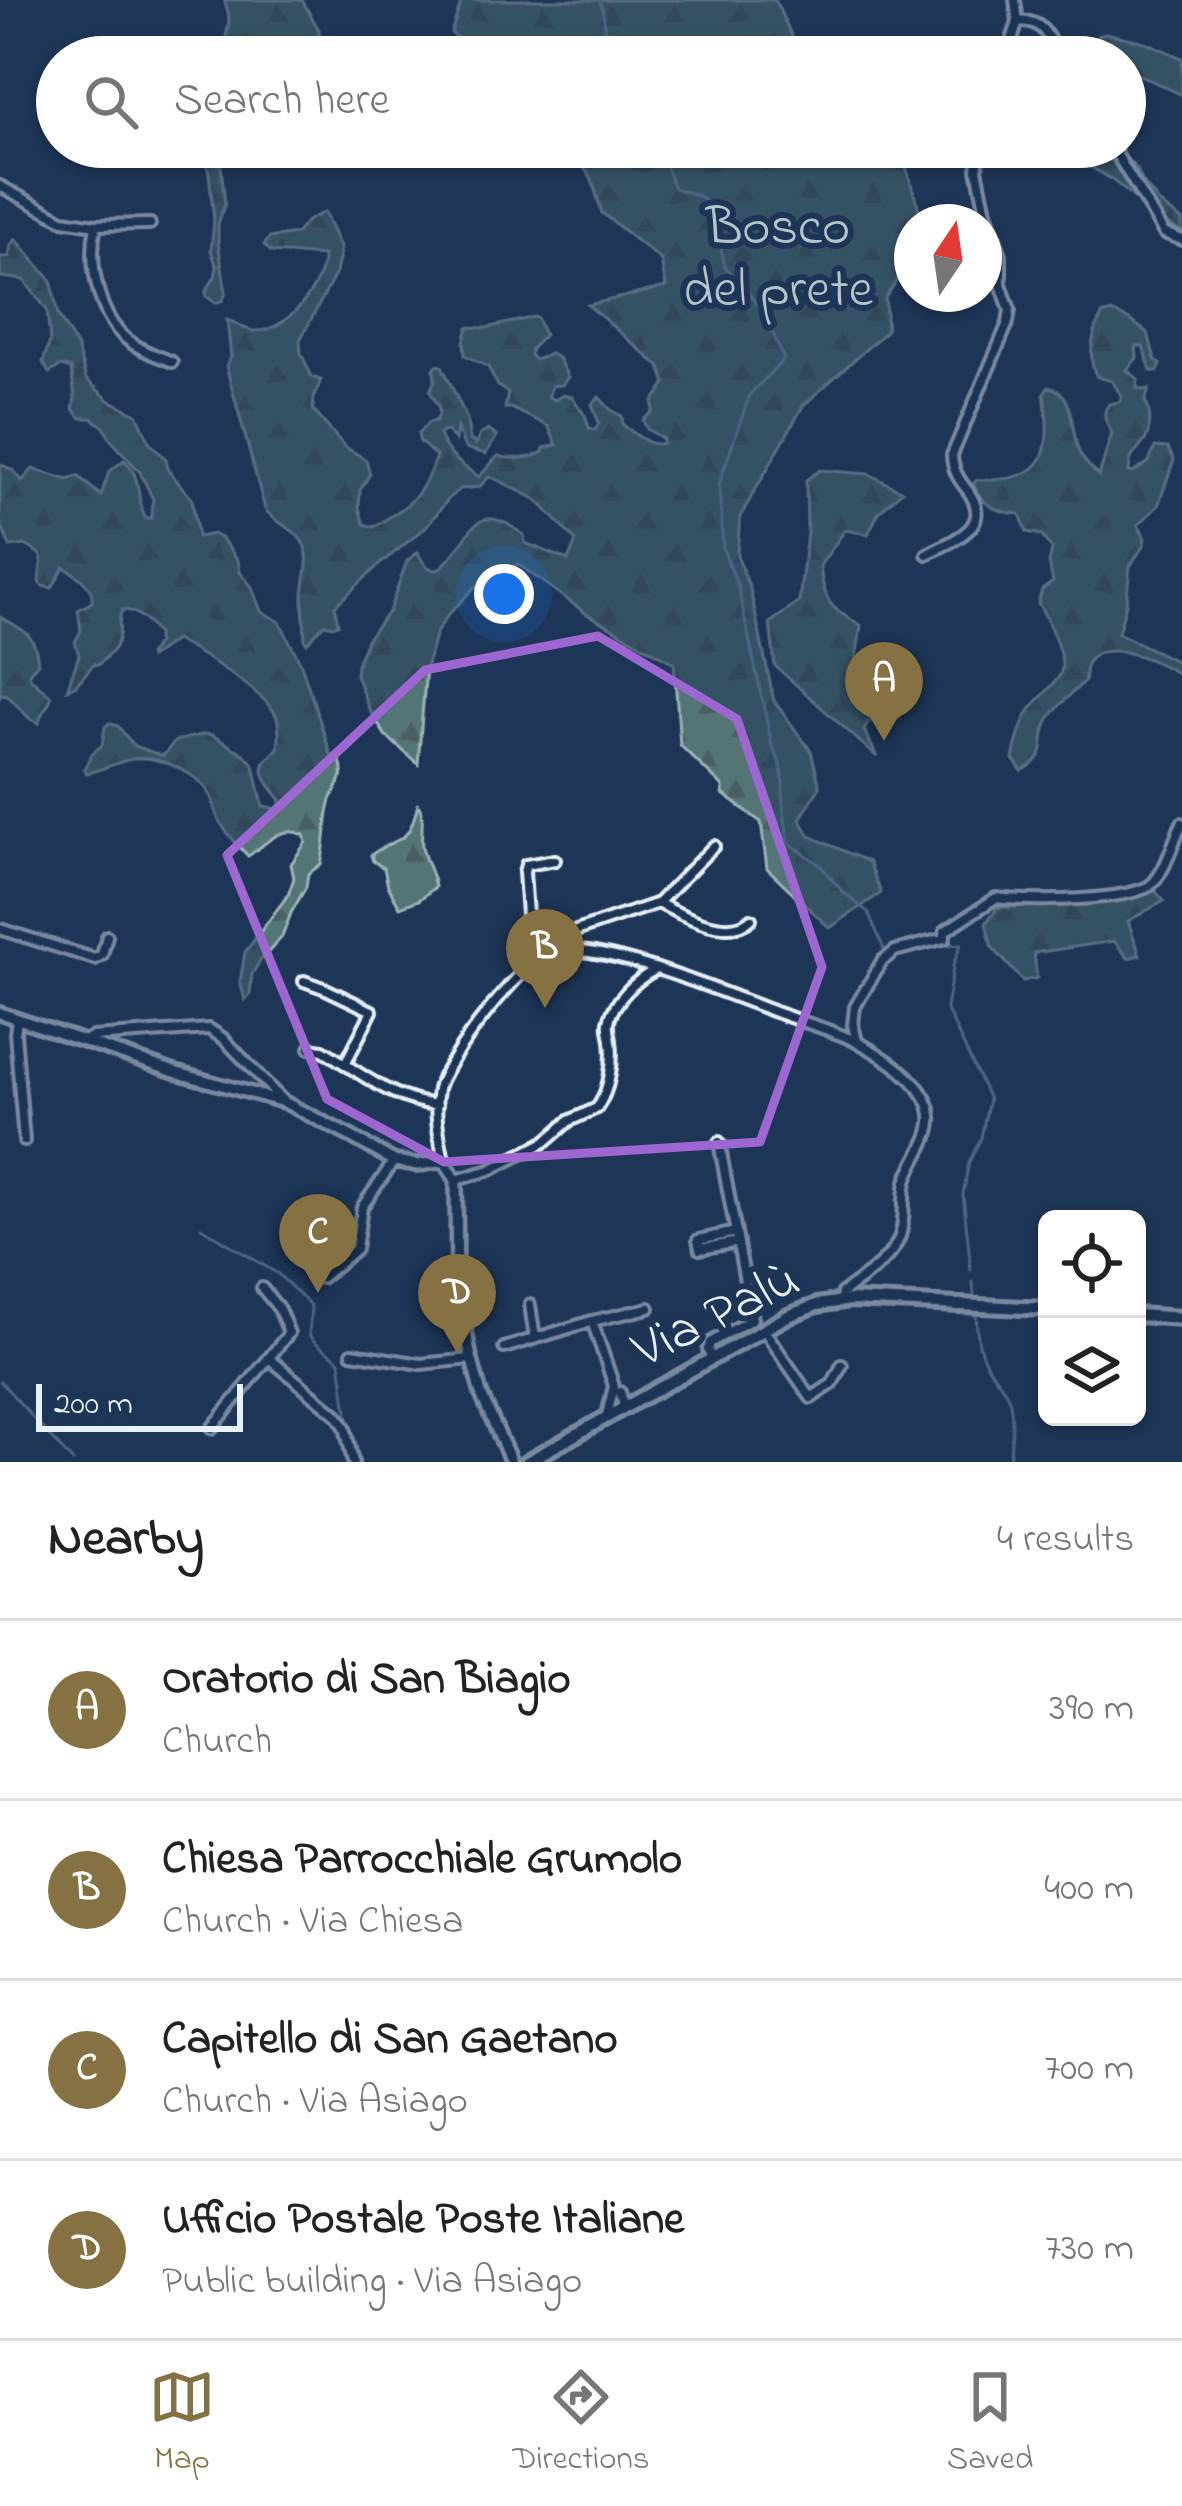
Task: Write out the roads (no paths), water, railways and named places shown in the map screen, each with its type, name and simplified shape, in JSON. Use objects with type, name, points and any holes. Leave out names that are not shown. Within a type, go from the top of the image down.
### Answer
[{"type":"main road","name":"Via Palù","points":[[527,1462],[788,1316],[841,1300],[1038,1308]]},
{"type":"main road","points":[[1146,1316],[1182,1318]]},
{"type":"street","points":[[1013,36],[1018,22],[1015,0]]},
{"type":"street","points":[[1018,22],[1026,20],[1043,28],[1047,36]]},
{"type":"street","points":[[928,554],[975,523],[975,501],[951,462],[952,455],[1010,310],[1001,284],[1001,255],[977,168]]},
{"type":"street","points":[[1125,168],[1164,233],[1182,240]]},
{"type":"street","points":[[0,186],[54,217],[96,225],[150,224]]},
{"type":"street","points":[[96,225],[96,272],[110,317],[130,342],[172,362]]},
{"type":"street","points":[[858,1042],[855,1007],[886,956],[945,938],[945,931],[960,919],[996,898],[1018,902],[1117,896],[1152,885],[1182,824]]},
{"type":"street","points":[[564,950],[576,931],[658,903],[714,846]]},
{"type":"street","points":[[542,955],[528,928],[524,872],[531,863],[555,860]]},
{"type":"street","points":[[658,903],[714,925],[745,926],[751,919]]},
{"type":"street","points":[[0,929],[95,959],[102,956],[106,937]]},
{"type":"street","points":[[511,1462],[471,1359],[457,1287],[456,1180],[444,1162],[436,1105],[442,1073],[529,964],[542,955],[564,950],[596,954],[656,970],[858,1042],[915,1084],[931,1112],[931,1124],[906,1182],[900,1239],[884,1259],[842,1292],[841,1300]]},
{"type":"street","points":[[456,1180],[490,1170],[545,1142],[569,1121],[597,1108],[608,1084],[612,1049],[608,1026],[616,1007],[643,976],[656,970]]},
{"type":"street","points":[[304,981],[372,1011],[345,1064]]},
{"type":"street","points":[[0,1013],[178,1073],[284,1102],[394,1161],[444,1162]]},
{"type":"street","points":[[17,1020],[24,1141]]},
{"type":"street","points":[[83,1042],[93,1037],[204,1028],[216,1032],[284,1102]]},
{"type":"street","points":[[310,1048],[392,1092],[436,1105]]},
{"type":"street","points":[[715,1357],[708,1349],[715,1340],[752,1322],[718,1142]]},
{"type":"street","points":[[320,1279],[356,1250],[362,1207],[394,1161]]},
{"type":"street","points":[[212,1429],[289,1329],[262,1288]]},
{"type":"street","points":[[530,1305],[535,1338]]},
{"type":"street","points":[[505,1348],[649,1308]]},
{"type":"street","points":[[592,1321],[618,1404],[624,1406]]},
{"type":"street","points":[[764,1330],[811,1398],[832,1384],[842,1365]]},
{"type":"street","points":[[352,1354],[422,1364],[471,1359]]},
{"type":"street","points":[[270,1359],[337,1415],[345,1426],[353,1462]]},
{"type":"street","points":[[616,1390],[638,1398]]},
{"type":"street","points":[[607,1416],[616,1390]]},
{"type":"waterway","points":[[599,0],[606,36]]},
{"type":"waterway","points":[[666,168],[674,188],[699,196],[712,208],[708,229],[721,248],[725,266],[763,311],[784,359],[750,394],[719,483],[723,549],[738,587],[772,746],[781,767],[789,843],[819,864],[868,912],[887,956],[961,944],[946,1008],[989,1099],[963,1194],[971,1270]]},
{"type":"waterway","points":[[201,1227],[278,1274],[311,1306],[309,1335],[340,1361],[349,1427]]},
{"type":"waterway","points":[[973,1282],[974,1294]]},
{"type":"waterway","points":[[976,1312],[982,1355],[1010,1403],[1009,1462]]},
{"type":"waterway","points":[[0,1381],[73,1462]]},
{"type":"place","name":"Oratorio di San Biagio","points":[[884,741]]},
{"type":"place","name":"Chiesa Parrocchiale Grumolo","points":[[545,1008]]},
{"type":"place","name":"Capitello di San Gaetano","points":[[318,1293]]},
{"type":"place","name":"Ufficio Postale Poste Italiane","points":[[457,1353]]},
{"type":"park label","name":"Bosco del prete","points":[[778,261]]}]
